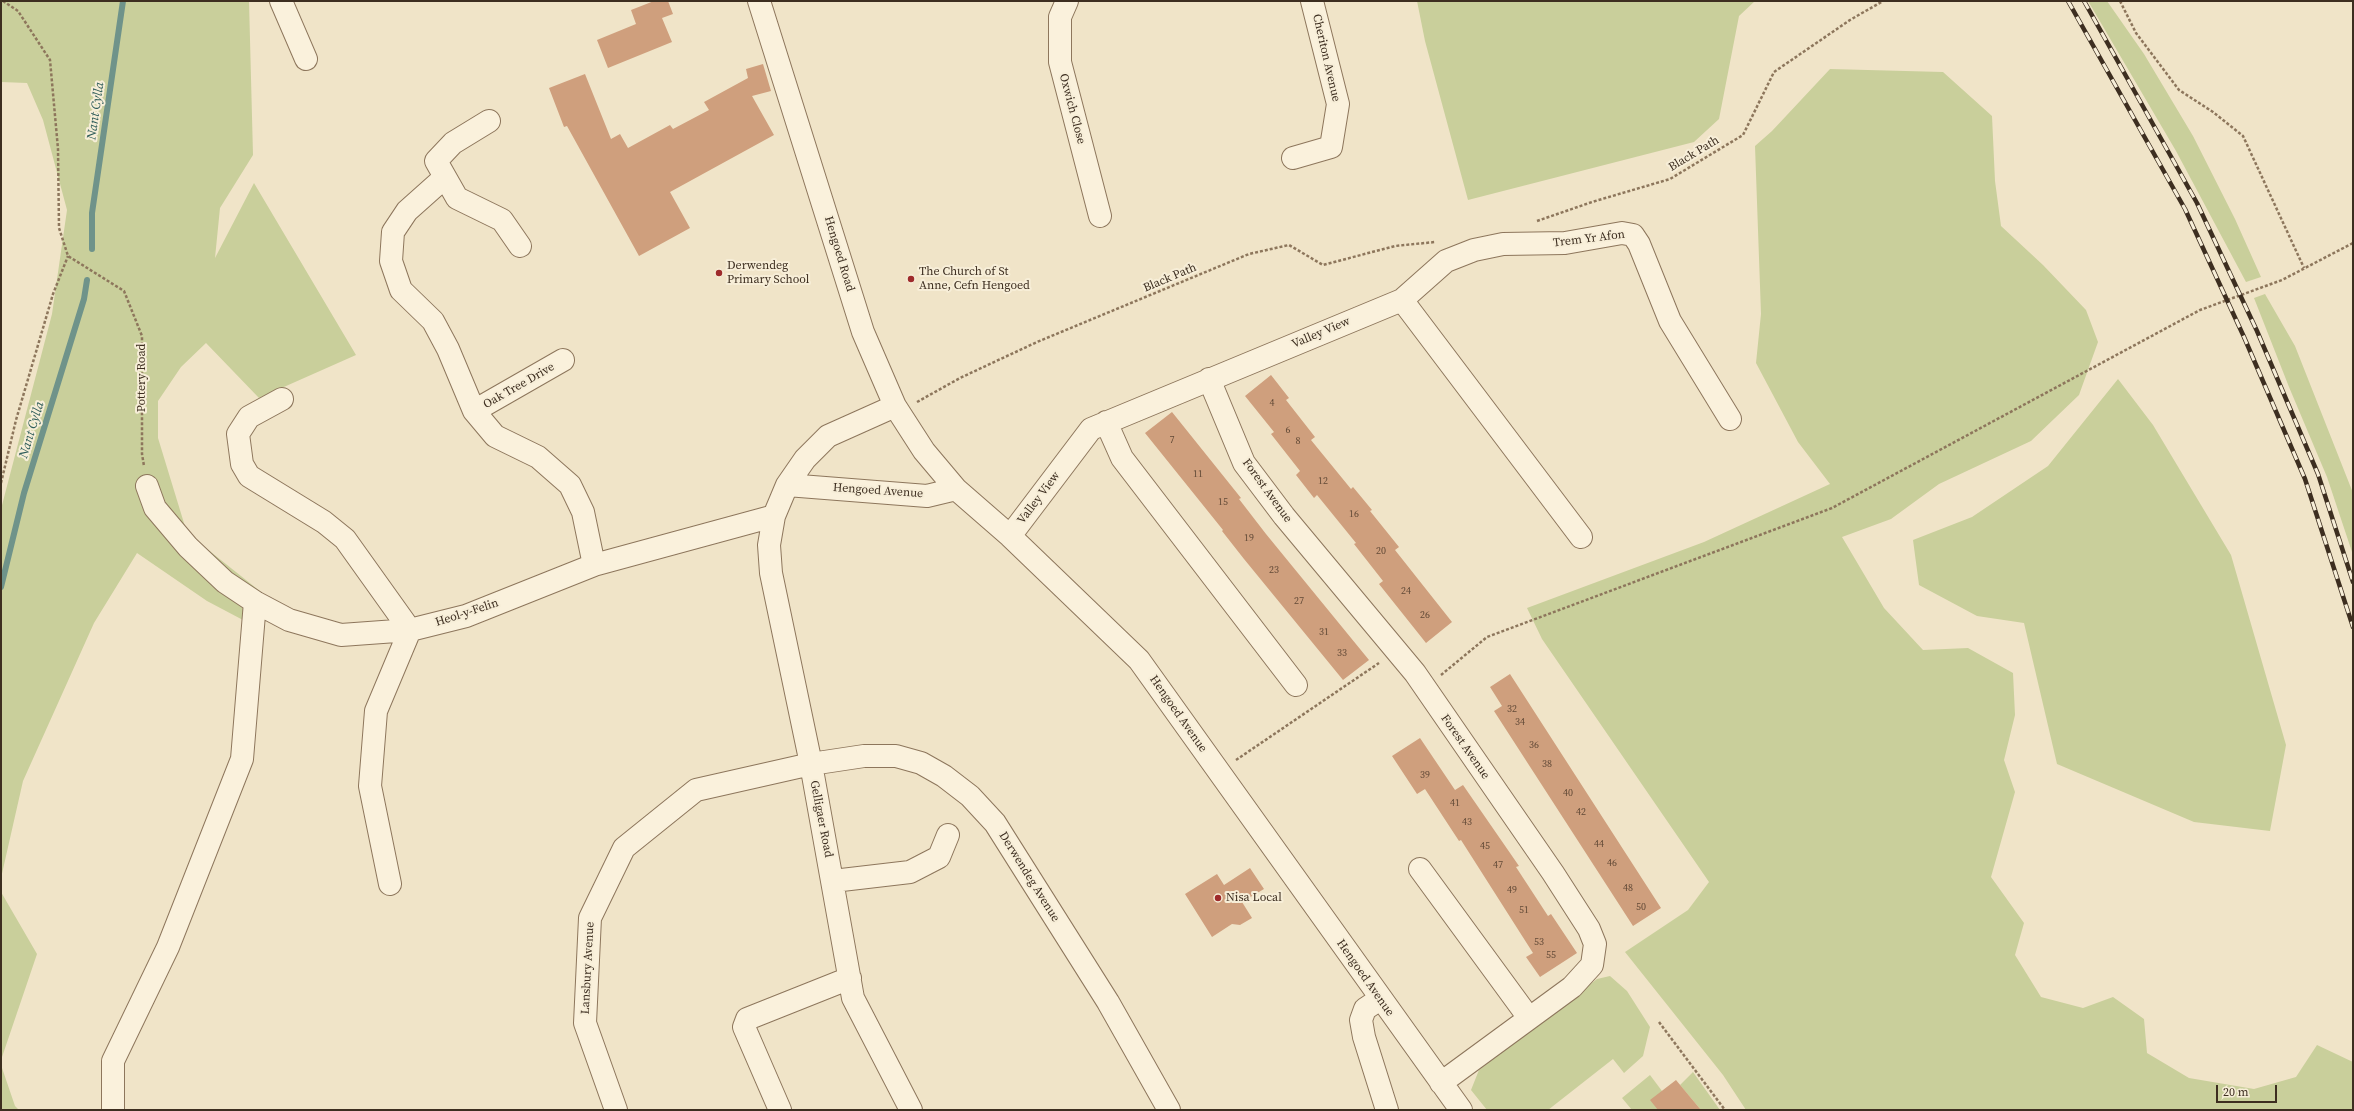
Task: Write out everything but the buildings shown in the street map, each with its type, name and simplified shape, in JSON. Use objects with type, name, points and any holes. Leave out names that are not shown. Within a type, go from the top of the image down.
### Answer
[{"type":"street","points":[[281,1],[306,59]]},
{"type":"street","name":"Hengoed Road","points":[[759,1],[863,332],[896,408],[924,451],[956,489]]},
{"type":"street","name":"Oxwich Close","points":[[1067,1],[1060,17],[1060,62],[1100,216]]},
{"type":"street","name":"Cheriton Avenue","points":[[1293,158],[1332,147],[1338,104],[1312,1]]},
{"type":"street","name":"Oak Tree Drive","points":[[490,121],[453,143],[440,169],[392,232],[391,260],[401,290],[432,322],[448,349],[474,411],[494,436],[538,456],[570,485],[583,512],[594,565]]},
{"type":"street","points":[[440,169],[457,198],[502,220],[520,246]]},
{"type":"street","name":"Trem Yr Afon","points":[[1402,300],[1446,260],[1474,250],[1503,244],[1565,243],[1622,233],[1633,235],[1639,244],[1670,321],[1730,419]]},
{"type":"street","points":[[1402,300],[1581,537]]},
{"type":"street","name":"Valley View","points":[[1010,536],[1091,429],[1402,300]]},
{"type":"street","name":"Oak Tree Drive","points":[[474,411],[563,360]]},
{"type":"street","name":"Forest Avenue","points":[[1209,379],[1244,463],[1284,516],[1396,651],[1425,689],[1553,873],[1589,929],[1595,944],[1592,965],[1572,987],[1441,1082]]},
{"type":"street","points":[[282,399],[249,417],[238,434],[242,464],[249,476],[324,522],[345,539],[410,630]]},
{"type":"street","name":"Gelligaer Road","points":[[896,408],[828,436],[804,459],[787,485],[774,516],[769,545],[771,573],[811,764],[853,998],[912,1110]]},
{"type":"street","points":[[1106,422],[1122,458],[1296,685]]},
{"type":"street","name":"Hengoed Avenue","points":[[787,485],[927,496],[956,489],[1010,536],[1139,660],[1380,999],[1461,1110]]},
{"type":"street","points":[[147,486],[155,508],[188,547],[224,582],[255,602],[290,620],[341,635],[410,630]]},
{"type":"street","name":"Heol-y-Felin","points":[[410,630],[466,616],[594,565],[774,516]]},
{"type":"street","points":[[113,1110],[113,1061],[168,947],[242,759],[255,602]]},
{"type":"street","points":[[390,884],[370,786],[376,711],[410,630]]},
{"type":"street","name":"Derwendeg Avenue","points":[[811,764],[864,756],[896,756],[921,763],[944,776],[970,796],[1000,830],[1108,1002],[1169,1110]]},
{"type":"street","name":"Lansbury Avenue","points":[[616,1110],[585,1023],[590,918],[624,848],[696,790],[811,764]]},
{"type":"street","points":[[833,881],[910,872],[939,857],[948,835]]},
{"type":"street","points":[[1420,869],[1529,1018]]},
{"type":"street","points":[[780,1110],[744,1027],[747,1018],[850,978]]},
{"type":"street","points":[[1380,999],[1365,1009],[1361,1020],[1364,1037],[1387,1110]]},
{"type":"path","points":[[1,483],[16,420],[53,294],[68,256],[59,228],[58,149],[50,60],[18,11],[4,1]]},
{"type":"path","name":"Black Path","points":[[1530,223],[1592,202],[1670,179],[1743,135],[1774,72],[1850,20],[1883,1]]},
{"type":"path","points":[[2120,1],[2136,33],[2179,90],[2213,112],[2243,136],[2304,268]]},
{"type":"path","name":"Black Path","points":[[896,408],[929,397],[960,378],[1037,342],[1249,254],[1289,245],[1323,265],[1395,246],[1438,242]]},
{"type":"path","points":[[1425,689],[1487,637],[1832,508],[2200,310],[2282,280],[2353,243]]},
{"type":"path","name":"Pottery Road","points":[[68,256],[124,291],[142,336],[142,454],[147,486]]},
{"type":"path","points":[[1219,771],[1396,651]]},
{"type":"path","points":[[1659,1022],[1724,1110]]},
{"type":"green space","points":[[1,1],[249,1],[253,155],[220,208],[215,258],[254,183],[356,355],[259,398],[206,343],[181,367],[158,401],[158,438],[187,533],[261,592],[260,629],[207,601],[137,553],[94,623],[23,781],[1,878],[1,509],[52,314],[67,210],[43,120],[27,83],[1,82]]},
{"type":"green space","points":[[1417,1],[1755,1],[1739,16],[1719,119],[1694,142],[1468,200],[1425,41]]},
{"type":"green space","points":[[2088,1],[2107,1],[2144,54],[2193,136],[2235,219],[2261,277],[2246,282],[2176,151]]},
{"type":"green space","points":[[1830,69],[1943,72],[1992,116],[1995,181],[2001,226],[2043,265],[2086,310],[2098,342],[2079,395],[2031,441],[1939,484],[1891,519],[1842,537],[1884,608],[1923,650],[1968,648],[2013,673],[2015,715],[2004,760],[2015,792],[1991,877],[2024,923],[2015,955],[2041,997],[2083,1008],[2113,997],[2144,1019],[2147,1053],[2189,1078],[2254,1089],[2296,1077],[2317,1045],[2353,1062],[2353,1110],[1746,1110],[1723,1075],[1625,952],[1688,910],[1709,882],[1542,639],[1527,608],[1704,542],[1830,484],[1798,442],[1756,363],[1761,314],[1755,146],[1772,131]]},
{"type":"green space","points":[[2265,294],[2295,346],[2353,493],[2353,555],[2327,477],[2289,387],[2254,298]]},
{"type":"green space","points":[[2118,379],[2153,425],[2231,555],[2286,745],[2270,831],[2194,822],[2057,764],[2024,623],[1977,616],[1919,585],[1913,540],[1972,517],[2048,466]]},
{"type":"green space","points":[[1,892],[37,954],[1,1060]]},
{"type":"green space","points":[[1610,976],[1627,991],[1650,1027],[1643,1056],[1624,1073],[1613,1059],[1548,1110],[1487,1110],[1471,1090],[1479,1070],[1597,979]]},
{"type":"green space","points":[[1,1065],[15,1106],[19,1110],[1,1110]]},
{"type":"green space","points":[[1693,1072],[1720,1110],[1701,1110],[1680,1085]]},
{"type":"green space","points":[[1650,1075],[1662,1091],[1658,1110],[1632,1110],[1622,1098]]},
{"type":"waterway","name":"Nant Cylla","points":[[92,249],[92,213],[123,1]]},
{"type":"waterway","name":"Nant Cylla","points":[[1,587],[24,493],[84,299],[87,280]]},
{"type":"railway","points":[[2068,1],[2185,209],[2244,337],[2305,479],[2353,627]]},
{"type":"railway","points":[[2084,1],[2197,203],[2257,331],[2318,474],[2353,582]]},
{"type":"place","name":"Derwendeg Primary School","points":[[719,273]]},
{"type":"place","name":"The Church of St Anne, Cefn Hengoed","points":[[911,279]]},
{"type":"place","name":"Nisa Local","points":[[1218,898]]}]
